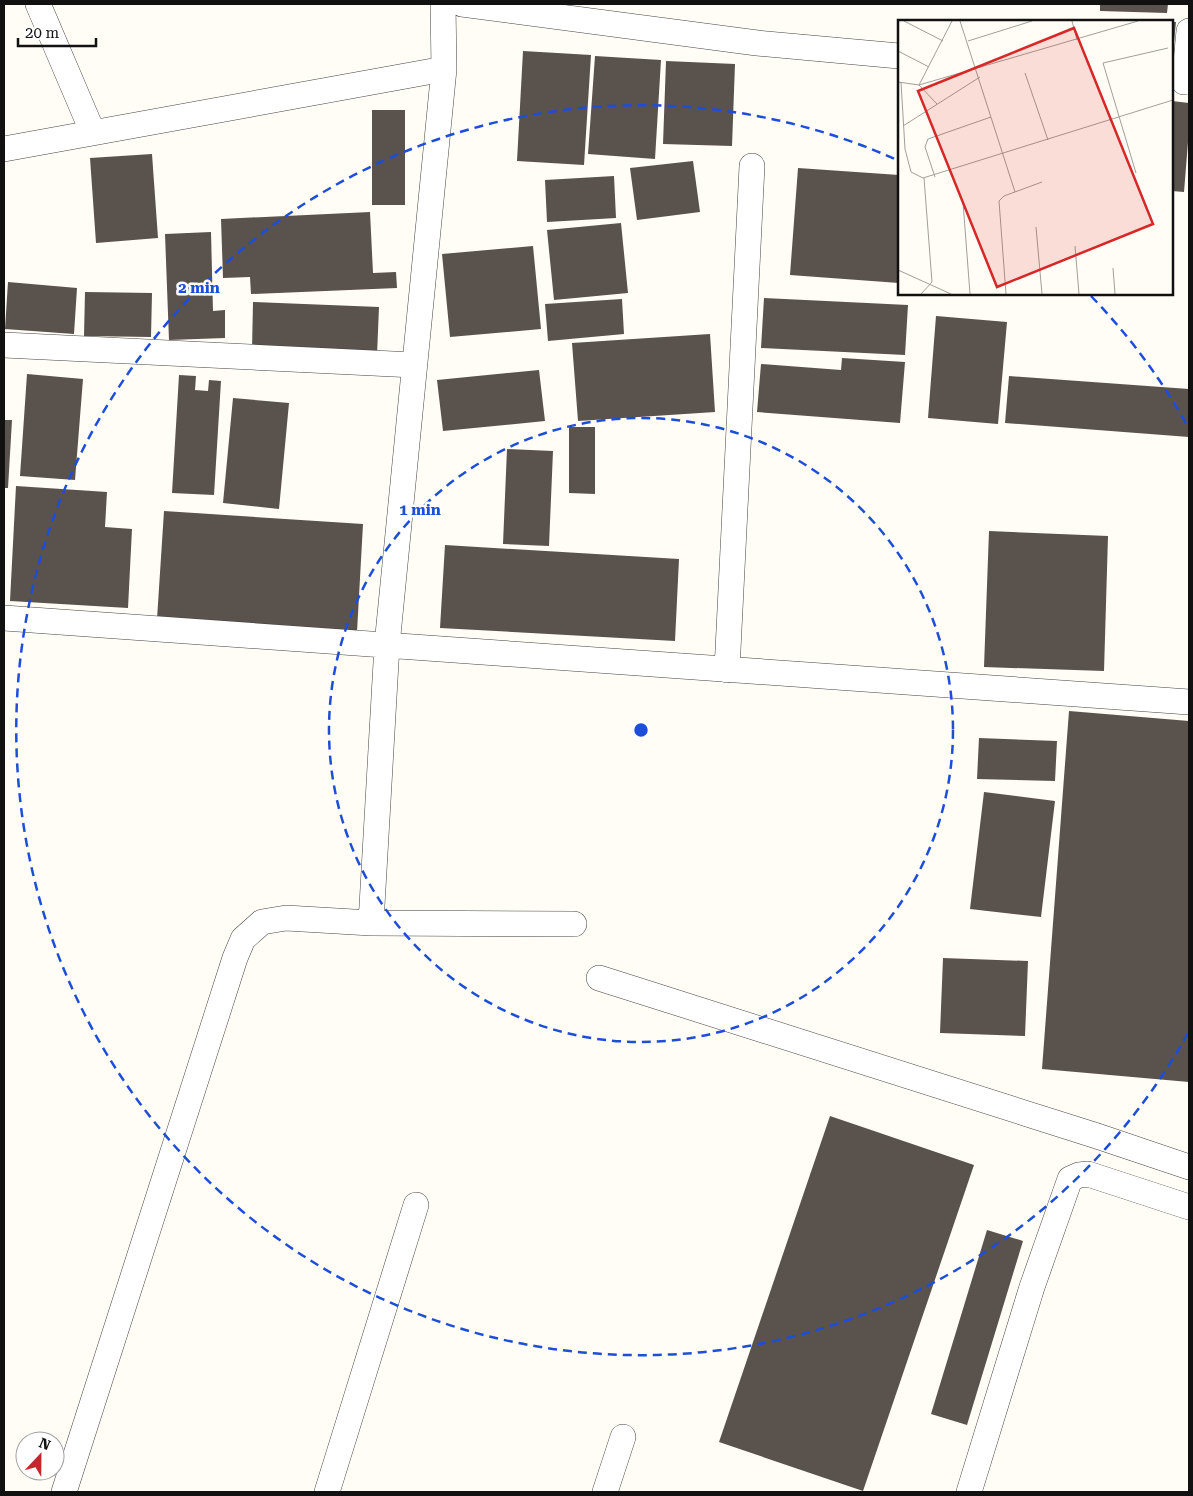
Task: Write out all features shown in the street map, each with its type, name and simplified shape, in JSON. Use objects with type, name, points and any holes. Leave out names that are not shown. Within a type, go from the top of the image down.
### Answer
[{"type":"street","points":[[38,4],[93,133]]},
{"type":"street","points":[[372,923],[387,644],[444,69],[443,4]]},
{"type":"street","points":[[462,4],[757,43],[898,56]]},
{"type":"street","points":[[1182,82],[1189,31]]},
{"type":"street","points":[[4,149],[444,69]]},
{"type":"street","points":[[727,670],[752,166]]},
{"type":"street","points":[[4,346],[414,365]]},
{"type":"street","points":[[4,618],[1189,702]]},
{"type":"street","points":[[64,1492],[235,958],[243,939],[262,922],[286,918],[372,923],[574,924]]},
{"type":"street","points":[[600,978],[1189,1167]]},
{"type":"street","points":[[969,1492],[1032,1287],[1070,1179],[1078,1175],[1088,1174],[1189,1207]]},
{"type":"street","points":[[327,1492],[416,1205]]},
{"type":"street","points":[[606,1492],[623,1436]]},
{"type":"building","points":[[1100,4],[1168,4],[1167,13],[1100,11]]},
{"type":"building","points":[[1173,22],[1176,22],[1173,52]]},
{"type":"building","points":[[523,51],[591,55],[584,165],[517,161]]},
{"type":"building","points":[[595,56],[661,60],[655,159],[588,154]]},
{"type":"building","points":[[666,61],[735,64],[732,146],[663,144]]},
{"type":"building","points":[[1173,101],[1189,103],[1189,130],[1184,192],[1173,191]]},
{"type":"building","points":[[372,110],[405,110],[405,205],[372,205]]},
{"type":"building","points":[[152,154],[158,238],[96,243],[90,158]]},
{"type":"building","points":[[693,161],[700,212],[637,220],[630,168]]},
{"type":"building","points":[[798,168],[898,175],[898,283],[790,275]]},
{"type":"building","points":[[614,176],[616,218],[547,222],[545,180]]},
{"type":"building","points":[[370,212],[373,273],[396,272],[397,288],[251,294],[250,277],[223,278],[221,219]]},
{"type":"building","points":[[621,223],[628,293],[554,300],[547,230]]},
{"type":"building","points":[[211,232],[213,311],[225,310],[225,338],[169,340],[165,234]]},
{"type":"building","points":[[533,246],[541,329],[450,337],[442,254]]},
{"type":"building","points":[[8,282],[77,288],[74,334],[5,329]]},
{"type":"building","points":[[85,292],[152,293],[151,337],[84,336]]},
{"type":"building","points":[[764,298],[908,305],[905,355],[761,348]]},
{"type":"building","points":[[622,299],[624,334],[548,341],[545,304]]},
{"type":"building","points":[[253,302],[379,307],[377,355],[252,350]]},
{"type":"building","points":[[936,316],[1007,322],[998,424],[928,418]]},
{"type":"building","points":[[710,334],[715,412],[578,421],[572,343]]},
{"type":"building","points":[[842,358],[905,362],[900,423],[757,412],[761,364],[841,370]]},
{"type":"building","points":[[539,370],[545,421],[443,431],[437,380]]},
{"type":"building","points":[[27,374],[83,379],[75,480],[20,476]]},
{"type":"building","points":[[179,375],[196,376],[195,390],[208,391],[209,380],[221,381],[214,495],[172,493]]},
{"type":"building","points":[[1009,376],[1189,389],[1189,437],[1005,423]]},
{"type":"building","points":[[233,398],[289,403],[279,509],[223,503]]},
{"type":"building","points":[[4,420],[12,420],[8,488],[4,488]]},
{"type":"building","points":[[569,427],[595,427],[595,494],[569,493]]},
{"type":"building","points":[[507,449],[553,451],[549,546],[503,544]]},
{"type":"building","points":[[16,486],[107,492],[105,527],[132,529],[128,608],[10,601]]},
{"type":"building","points":[[164,511],[363,524],[357,632],[157,619]]},
{"type":"building","points":[[989,531],[1108,536],[1104,671],[984,667]]},
{"type":"building","points":[[445,545],[679,559],[675,641],[440,628]]},
{"type":"building","points":[[1069,711],[1189,721],[1189,1082],[1042,1069]]},
{"type":"building","points":[[979,738],[1057,741],[1055,781],[977,779]]},
{"type":"building","points":[[984,792],[1055,801],[1041,917],[970,909]]},
{"type":"building","points":[[943,958],[1028,961],[1025,1036],[940,1033]]},
{"type":"building","points":[[830,1116],[974,1165],[863,1491],[719,1442]]},
{"type":"building","points":[[987,1230],[1023,1241],[967,1425],[931,1414]]}]
